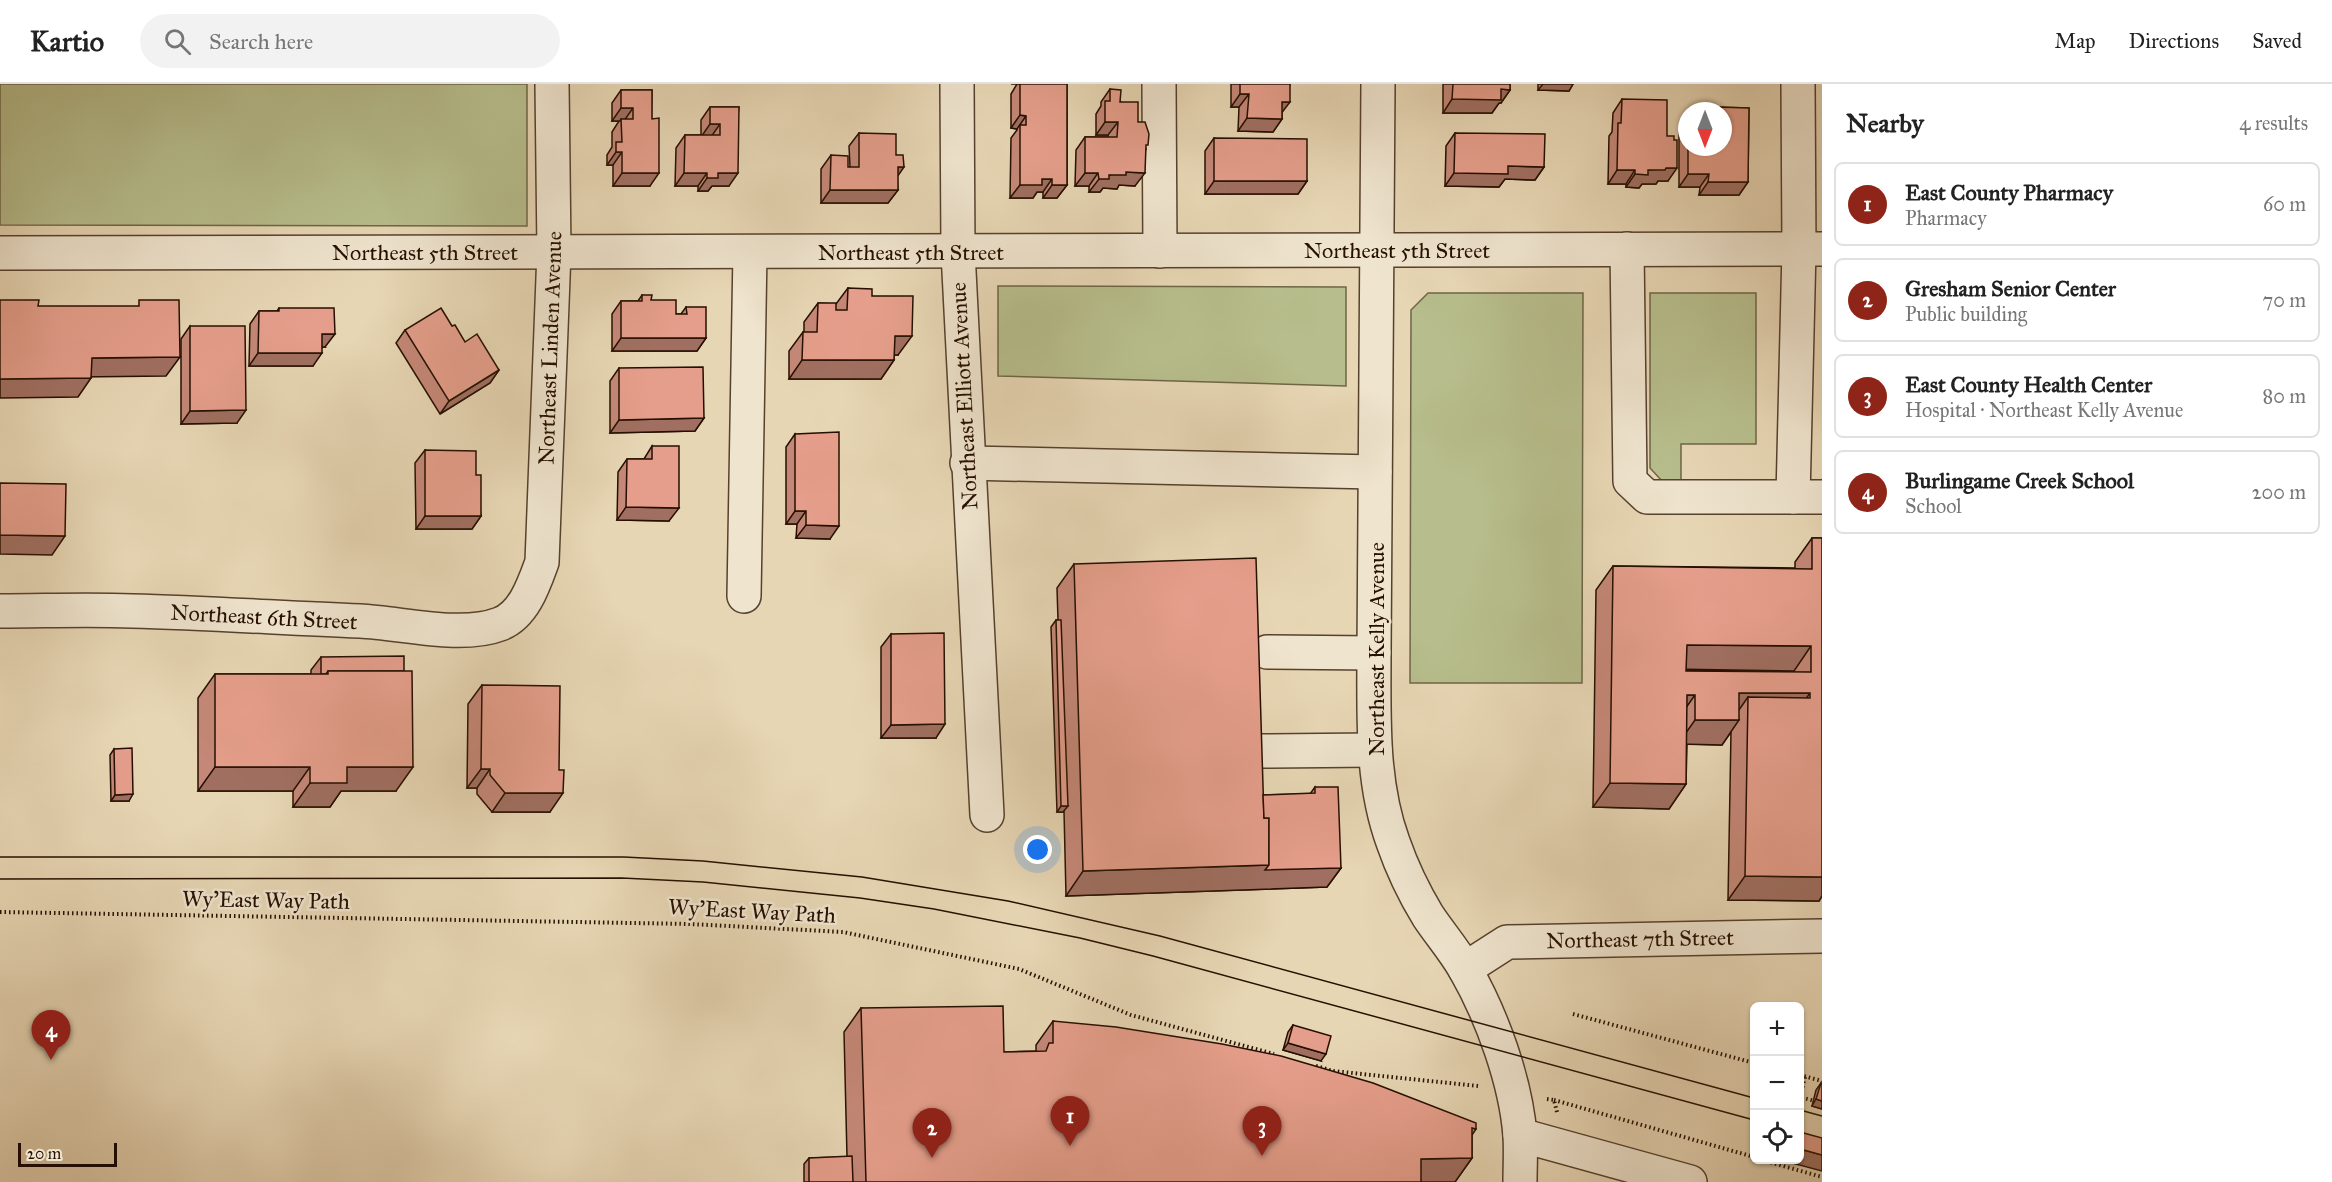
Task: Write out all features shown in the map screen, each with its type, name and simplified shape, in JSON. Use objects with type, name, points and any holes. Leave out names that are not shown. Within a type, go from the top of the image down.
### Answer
[{"type":"street","name":"Northeast Linden Avenue","points":[[521,607],[530,594],[542,562],[554,252],[552,84]]},
{"type":"street","name":"Northeast Elliott Avenue","points":[[957,84],[958,252],[974,600],[987,815]]},
{"type":"street","points":[[1159,84],[1160,251]]},
{"type":"street","name":"Northeast Kelly Avenue","points":[[1378,84],[1375,750],[1384,808],[1392,840],[1403,869],[1428,915],[1465,969],[1500,1050],[1513,1093],[1520,1135],[1520,1182]]},
{"type":"street","points":[[1628,249],[1630,481],[1647,496],[1808,496],[1810,249],[1798,84]]},
{"type":"street","name":"Northeast 5th Street","points":[[0,253],[1810,249]]},
{"type":"street","points":[[744,596],[750,252]]},
{"type":"street","points":[[968,463],[1375,472]]},
{"type":"street","name":"Northeast 6th Street","points":[[0,611],[131,611],[380,622],[463,631],[482,630],[503,623],[521,607]]},
{"type":"street","points":[[1267,652],[1374,653]]},
{"type":"street","points":[[1260,752],[1375,750]]},
{"type":"street","name":"Northeast 7th Street","points":[[1465,969],[1508,942],[1822,936]]},
{"type":"street","points":[[1520,1135],[1690,1182]]},
{"type":"path","name":"Wy'East Way Path","points":[[0,912],[690,924],[843,932],[1019,969],[1131,1015],[1277,1055]]},
{"type":"path","points":[[1573,1014],[1750,1062]]},
{"type":"path","points":[[1310,1064],[1333,1071],[1481,1086]]},
{"type":"path","points":[[1804,1077],[1822,1082]]},
{"type":"path","points":[[1804,1098],[1822,1103]]},
{"type":"path","points":[[1554,1100],[1750,1156]]},
{"type":"path","points":[[1778,1164],[1822,1176]]},
{"type":"green space","points":[[0,84],[527,84],[527,226],[0,225]]},
{"type":"green space","points":[[998,286],[1346,287],[1346,386],[998,376]]},
{"type":"green space","points":[[1428,293],[1583,293],[1582,683],[1410,683],[1411,310]]},
{"type":"green space","points":[[1650,293],[1756,293],[1756,444],[1681,444],[1681,482],[1663,482],[1650,468]]},
{"type":"building","points":[[1020,84],[1067,84],[1067,185],[1052,185],[1052,179],[1042,179],[1042,185],[1020,185],[1020,125],[1026,125],[1026,116],[1020,115]]},
{"type":"building","points":[[1240,84],[1290,84],[1290,102],[1282,102],[1282,119],[1247,118],[1249,94],[1240,94]]},
{"type":"building","points":[[1453,84],[1510,84],[1510,90],[1501,89],[1501,100],[1452,99]]},
{"type":"building","points":[[1110,89],[1121,90],[1120,102],[1138,102],[1138,122],[1145,122],[1149,134],[1148,145],[1146,145],[1145,173],[1126,172],[1126,175],[1109,175],[1109,179],[1099,179],[1098,173],[1085,173],[1085,137],[1117,137],[1118,122],[1105,122],[1105,101],[1110,101]]},
{"type":"building","points":[[621,90],[652,90],[652,119],[659,118],[659,173],[622,173],[622,152],[616,152],[616,142],[622,142],[621,119],[633,119],[633,108],[621,108]]},
{"type":"building","points":[[1622,99],[1667,100],[1667,136],[1674,136],[1674,140],[1677,140],[1677,168],[1648,170],[1648,175],[1635,174],[1635,170],[1617,170],[1618,123],[1621,123]]},
{"type":"building","points":[[710,107],[739,107],[738,173],[718,173],[718,178],[707,178],[707,173],[684,173],[685,135],[720,135],[720,124],[710,124]]},
{"type":"building","points":[[1732,108],[1749,108],[1748,182],[1708,182],[1709,174],[1688,174],[1688,156],[1732,156]]},
{"type":"building","points":[[859,133],[896,134],[896,155],[903,155],[904,167],[898,167],[898,190],[830,190],[831,155],[848,156],[848,167],[859,167]]},
{"type":"building","points":[[1455,133],[1545,134],[1544,167],[1508,166],[1508,174],[1454,173]]},
{"type":"building","points":[[1214,138],[1307,139],[1307,181],[1214,181]]},
{"type":"building","points":[[848,288],[872,289],[872,296],[913,296],[912,336],[895,336],[894,360],[802,360],[803,332],[817,332],[818,303],[836,303],[836,310],[847,310]]},
{"type":"building","points":[[642,295],[652,295],[651,300],[676,300],[676,314],[687,314],[686,307],[706,307],[706,338],[621,338],[621,301],[642,301]]},
{"type":"building","points":[[0,300],[39,300],[38,306],[139,306],[139,300],[179,300],[180,357],[92,358],[91,378],[0,379]]},
{"type":"building","points":[[279,308],[334,308],[335,334],[322,334],[322,353],[258,353],[259,311],[279,311]]},
{"type":"building","points":[[441,308],[465,342],[477,334],[499,370],[449,401],[405,330]]},
{"type":"building","points":[[190,326],[245,326],[246,410],[190,411]]},
{"type":"building","points":[[703,367],[704,418],[619,420],[619,368]]},
{"type":"building","points":[[839,432],[839,526],[806,525],[806,511],[795,511],[795,434]]},
{"type":"building","points":[[652,446],[679,446],[679,508],[626,507],[627,459],[652,459]]},
{"type":"building","points":[[425,450],[476,451],[476,475],[481,475],[481,516],[425,516]]},
{"type":"building","points":[[0,483],[66,484],[65,536],[0,535]]},
{"type":"building","points":[[1812,538],[1822,538],[1822,877],[1745,876],[1748,697],[1810,698],[1810,693],[1739,693],[1739,720],[1695,720],[1695,695],[1687,695],[1686,784],[1610,783],[1613,566],[1812,569]],"holes":[[[1687,645],[1811,646],[1811,672],[1686,671]]]},
{"type":"building","points":[[1256,558],[1264,818],[1269,818],[1269,865],[1083,871],[1074,564]]},
{"type":"building","points":[[1056,620],[1061,620],[1068,806],[1061,806]]},
{"type":"building","points":[[944,633],[945,724],[891,725],[891,634]]},
{"type":"building","points":[[404,656],[404,671],[328,671],[326,674],[321,674],[321,657]]},
{"type":"building","points":[[328,671],[412,671],[413,767],[347,767],[347,783],[310,783],[310,767],[215,767],[215,674],[328,674]]},
{"type":"building","points":[[482,685],[560,686],[559,770],[564,770],[563,793],[505,793],[490,775],[490,769],[481,769]]},
{"type":"building","points":[[132,748],[133,794],[115,795],[114,749]]},
{"type":"building","points":[[1315,787],[1338,787],[1341,868],[1265,870],[1269,865],[1269,818],[1264,818],[1263,795],[1315,793]]},
{"type":"building","points":[[1003,1006],[1004,1052],[1046,1051],[1049,1043],[1053,1043],[1053,1021],[1116,1027],[1281,1056],[1373,1083],[1476,1123],[1476,1129],[1472,1128],[1472,1158],[1421,1159],[1421,1182],[866,1182],[861,1008]]},
{"type":"building","points":[[1293,1025],[1331,1036],[1326,1054],[1288,1043]]},
{"type":"building","points":[[1822,1084],[1822,1101],[1816,1099]]},
{"type":"building","points":[[1804,1133],[1822,1138],[1822,1155],[1804,1150]]},
{"type":"building","points":[[852,1156],[853,1182],[809,1182],[809,1158]]},
{"type":"tram line","points":[[0,857],[624,857],[703,861],[862,877],[1008,901],[1160,936],[1750,1097]]},
{"type":"tram line","points":[[0,879],[622,878],[703,882],[860,898],[934,909],[1080,938],[1153,956],[1750,1119]]},
{"type":"tram line","points":[[1804,1111],[1822,1116]]},
{"type":"place","name":"Burlingame Creek School","points":[[51,1060]]},
{"type":"place","name":"East County Pharmacy","points":[[1070,1146]]},
{"type":"place","name":"East County Health Center","points":[[1262,1156]]},
{"type":"place","name":"Gresham Senior Center","points":[[932,1158]]}]
